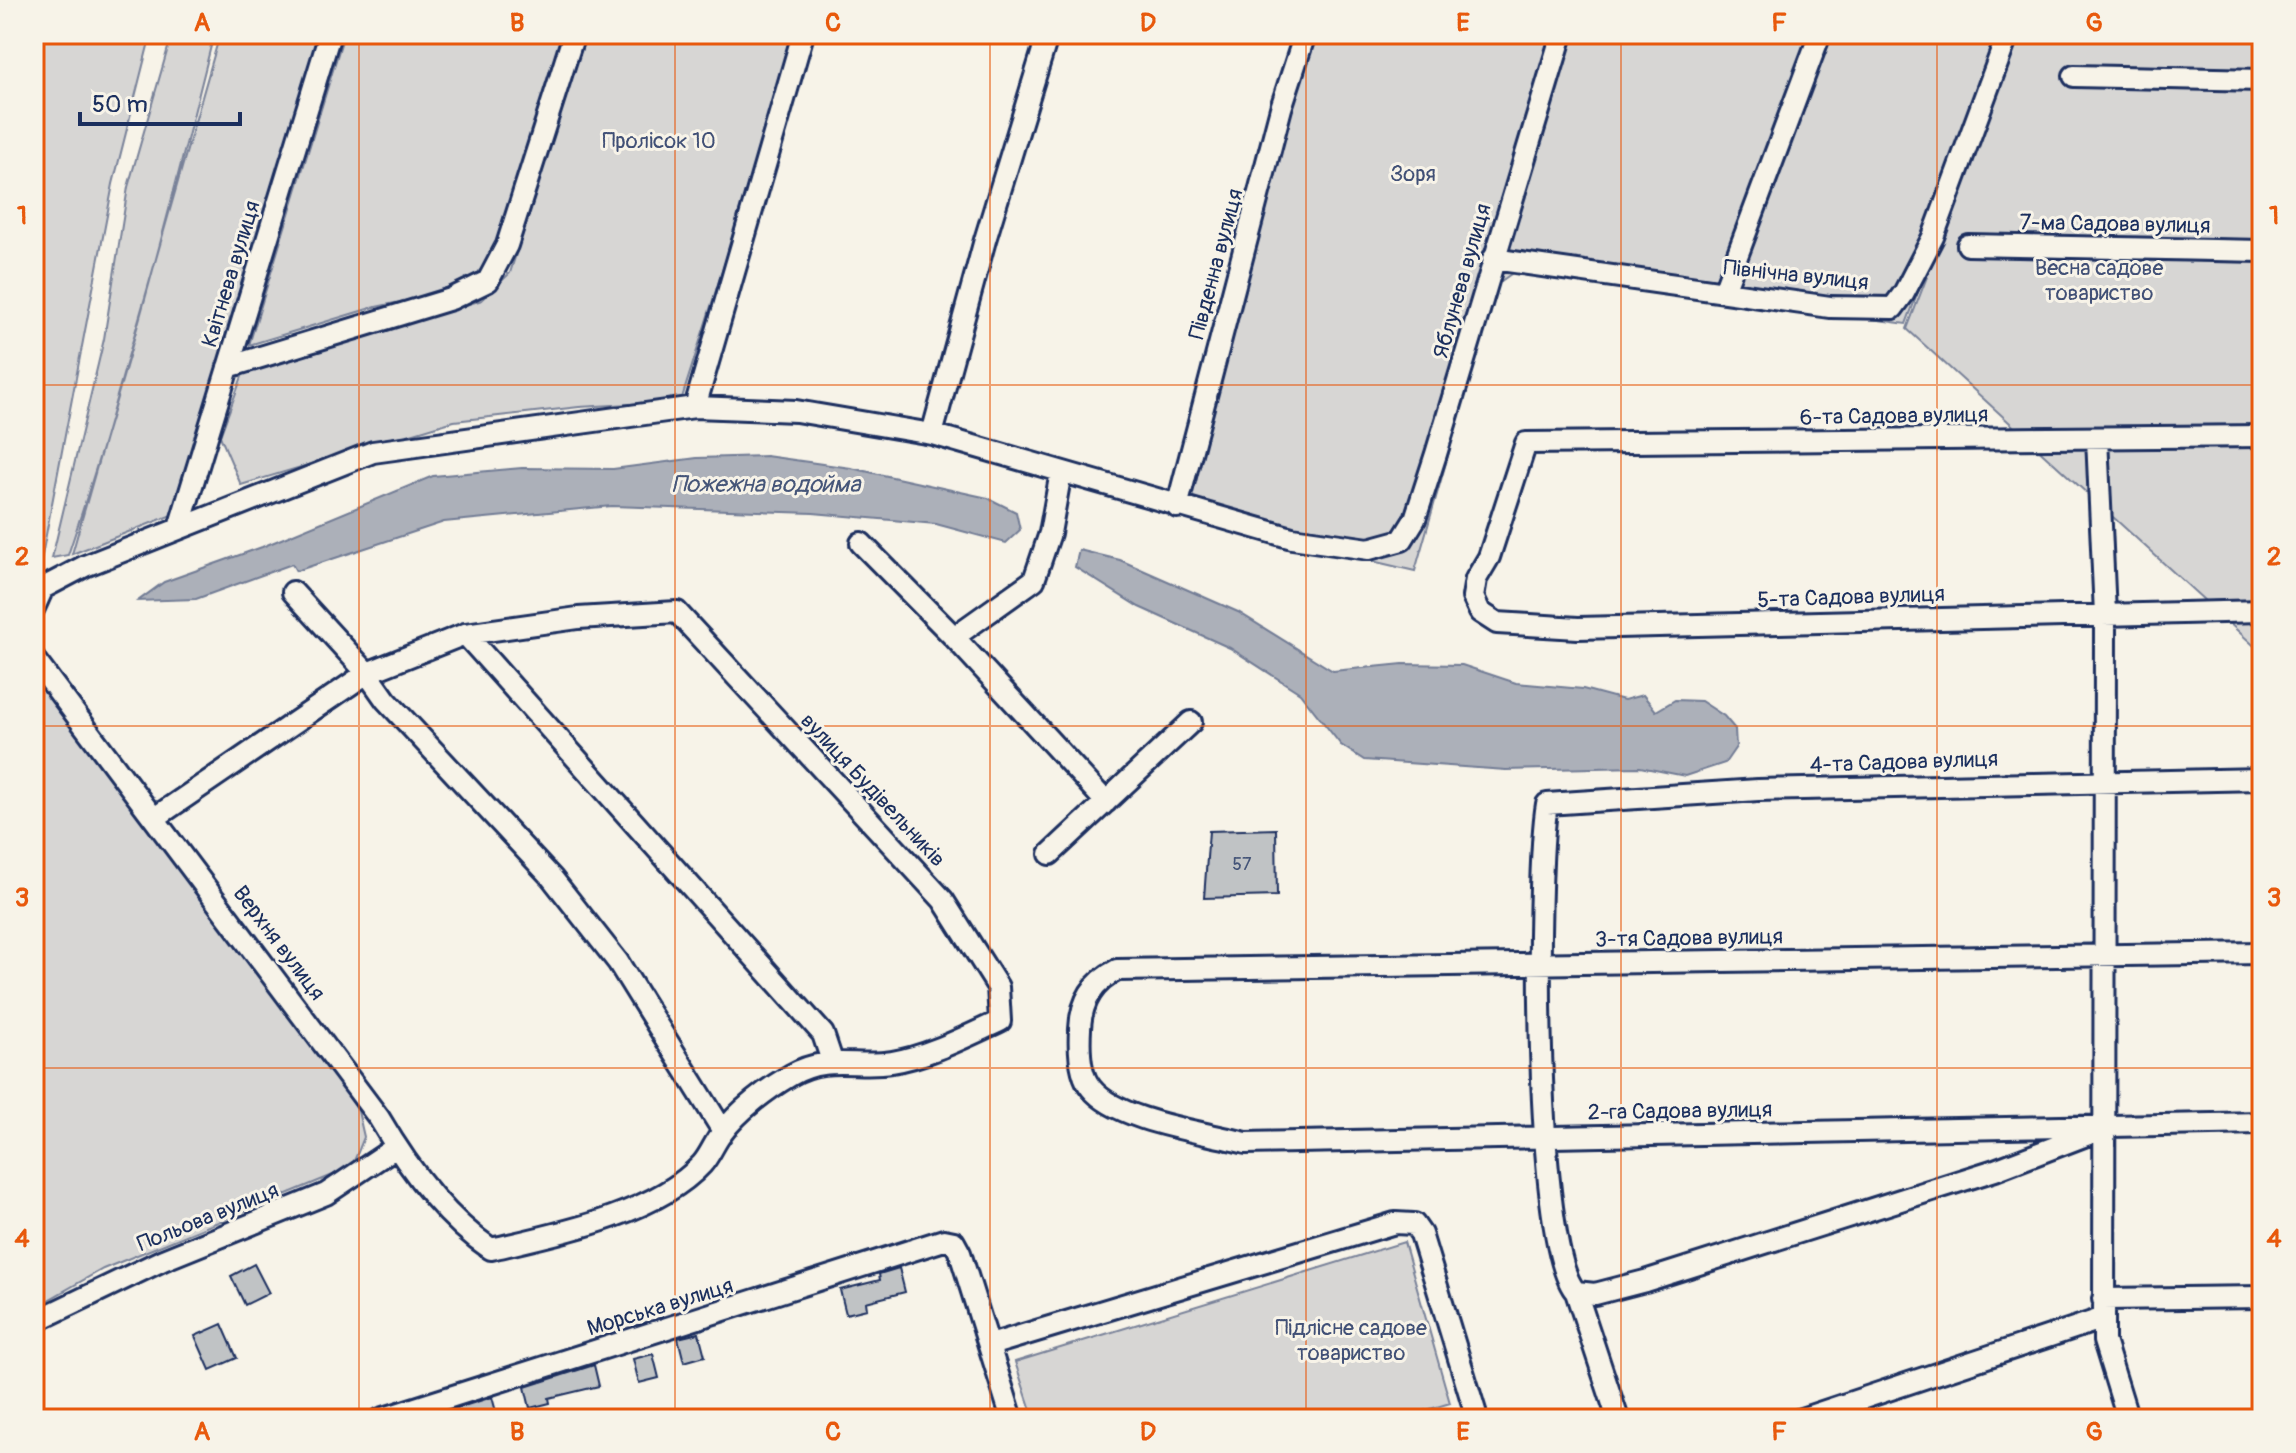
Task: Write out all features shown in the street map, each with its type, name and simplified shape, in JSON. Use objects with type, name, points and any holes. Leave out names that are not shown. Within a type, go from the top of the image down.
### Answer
[{"type":"street","name":"Квітнева вулиця","points":[[179,528],[330,34]]},
{"type":"street","points":[[228,367],[451,299],[488,281],[507,245],[574,34]]},
{"type":"street","points":[[695,407],[803,34]]},
{"type":"street","points":[[932,434],[985,240],[1048,34]]},
{"type":"street","name":"Південна вулиця","points":[[1177,507],[1281,108],[1305,34]]},
{"type":"street","name":"Яблунева вулиця","points":[[1177,507],[1292,538],[1338,545],[1369,549],[1402,540],[1415,519],[1436,454],[1562,34]]},
{"type":"street","points":[[1724,291],[1820,34]]},
{"type":"street","name":"Північна вулиця","points":[[1493,259],[1830,307],[1893,308],[1933,237],[2008,34]]},
{"type":"street","points":[[2074,76],[2262,80]]},
{"type":"street","name":"7-ма Садова вулиця","points":[[1968,245],[2262,251]]},
{"type":"street","points":[[34,608],[43,588],[85,566],[373,452],[695,407],[796,411],[932,434],[1177,507]]},
{"type":"street","name":"6-та Садова вулиця","points":[[1476,579],[1489,557],[1526,443],[2262,436]]},
{"type":"street","points":[[2097,438],[2105,614],[2104,1341],[2128,1419]]},
{"type":"street","points":[[954,637],[1034,580],[1050,533],[1061,472]]},
{"type":"street","points":[[861,543],[954,637],[1106,802]]},
{"type":"street","name":"5-та Садова вулиця","points":[[1476,579],[1473,597],[1480,612],[1497,623],[1520,626],[1578,628],[2262,611]]},
{"type":"street","points":[[156,817],[367,673],[465,634],[823,1034],[832,1061],[793,1074],[747,1108],[723,1131],[618,962],[552,878],[386,700],[367,673],[293,592]]},
{"type":"street","name":"вулиця Будівельників","points":[[465,634],[578,618],[677,612],[943,900],[998,987],[1000,1021],[964,1038],[892,1062],[832,1061]]},
{"type":"street","name":"Верхня вулиця","points":[[34,659],[156,817],[379,1118],[396,1147],[465,1232],[491,1249],[586,1228],[674,1187],[703,1163],[723,1131]]},
{"type":"street","points":[[1050,854],[1191,722]]},
{"type":"street","name":"4-та Садова вулиця","points":[[1540,965],[1547,804],[1758,790],[2104,780],[2262,779]]},
{"type":"street","name":"3-тя Садова вулиця","points":[[1105,1100],[1090,1087],[1082,1066],[1080,1027],[1087,996],[1102,978],[1117,970],[2262,953]]},
{"type":"street","points":[[1540,965],[1544,1138],[1556,1234],[1569,1286],[1576,1292],[1618,1419]]},
{"type":"street","name":"2-га Садова вулиця","points":[[1105,1100],[1168,1126],[1246,1143],[2105,1129],[2262,1123]]},
{"type":"street","points":[[1576,1292],[1595,1294],[1645,1281],[1995,1170],[2105,1129]]},
{"type":"street","name":"Польова вулиця","points":[[34,1322],[149,1266],[326,1194],[396,1147]]},
{"type":"street","points":[[1012,1419],[990,1345],[1395,1223],[1414,1224],[1421,1234],[1475,1411],[1473,1419]]},
{"type":"street","name":"Морська вулиця","points":[[381,1419],[803,1287],[926,1245],[954,1242],[990,1345]]},
{"type":"street","points":[[1801,1419],[2104,1309],[2262,1297]]},
{"type":"green space","points":[[34,34],[151,34],[113,184],[41,561],[34,563]]},
{"type":"green space","points":[[172,34],[214,34],[146,296],[89,491],[68,555],[52,558],[104,339],[128,187]]},
{"type":"green space","points":[[220,34],[322,34],[177,513],[72,554]]},
{"type":"green space","name":"Пролісок 10","points":[[344,34],[566,34],[500,246],[472,280],[438,294],[371,308],[249,345]]},
{"type":"green space","name":"Пролісок 10","points":[[586,34],[797,34],[681,401],[579,407],[454,421],[241,485],[220,436],[244,371],[482,300],[510,273]]},
{"type":"green space","name":"Зоря","points":[[1308,34],[2016,34],[1906,324],[1518,269],[1497,284],[1415,571],[1167,513]]},
{"type":"green space","name":"Весна садове товариство","points":[[2020,34],[2262,34],[2262,653],[1907,329]]},
{"type":"green space","points":[[34,677],[316,1046],[358,1111],[364,1137],[353,1163],[333,1175],[103,1269],[34,1308]]},
{"type":"green space","name":"Підлісне садове товариство","points":[[1404,1242],[1450,1403],[1397,1419],[1034,1419],[1015,1362]]},
{"type":"water","name":"Пожежна водойма","points":[[766,456],[851,468],[988,498],[1016,512],[1020,530],[1006,543],[936,524],[813,513],[612,506],[444,522],[296,571],[292,564],[196,599],[138,601],[164,582],[262,547],[433,476],[522,468],[613,469],[697,458]]},
{"type":"water","points":[[1079,550],[1120,560],[1238,612],[1333,671],[1403,664],[1462,665],[1516,683],[1583,689],[1624,700],[1643,695],[1656,711],[1675,700],[1701,701],[1724,716],[1735,729],[1736,747],[1725,763],[1685,776],[1640,767],[1506,770],[1364,760],[1341,745],[1300,693],[1230,648],[1139,607],[1075,567]]},
{"type":"building","points":[[1276,829],[1277,896],[1204,898],[1209,831]]},
{"type":"building","points":[[254,1264],[269,1293],[245,1305],[231,1276]]},
{"type":"building","points":[[899,1268],[905,1292],[866,1302],[867,1309],[846,1314],[840,1290],[880,1280],[879,1274]]},
{"type":"building","points":[[222,1324],[237,1358],[210,1370],[195,1336]]},
{"type":"building","points":[[699,1333],[705,1356],[684,1362],[678,1338]]},
{"type":"building","points":[[653,1354],[659,1378],[639,1383],[633,1359]]},
{"type":"building","points":[[594,1365],[599,1386],[549,1398],[550,1403],[530,1408],[525,1387]]},
{"type":"building","points":[[492,1397],[498,1419],[429,1419],[429,1417]]}]
